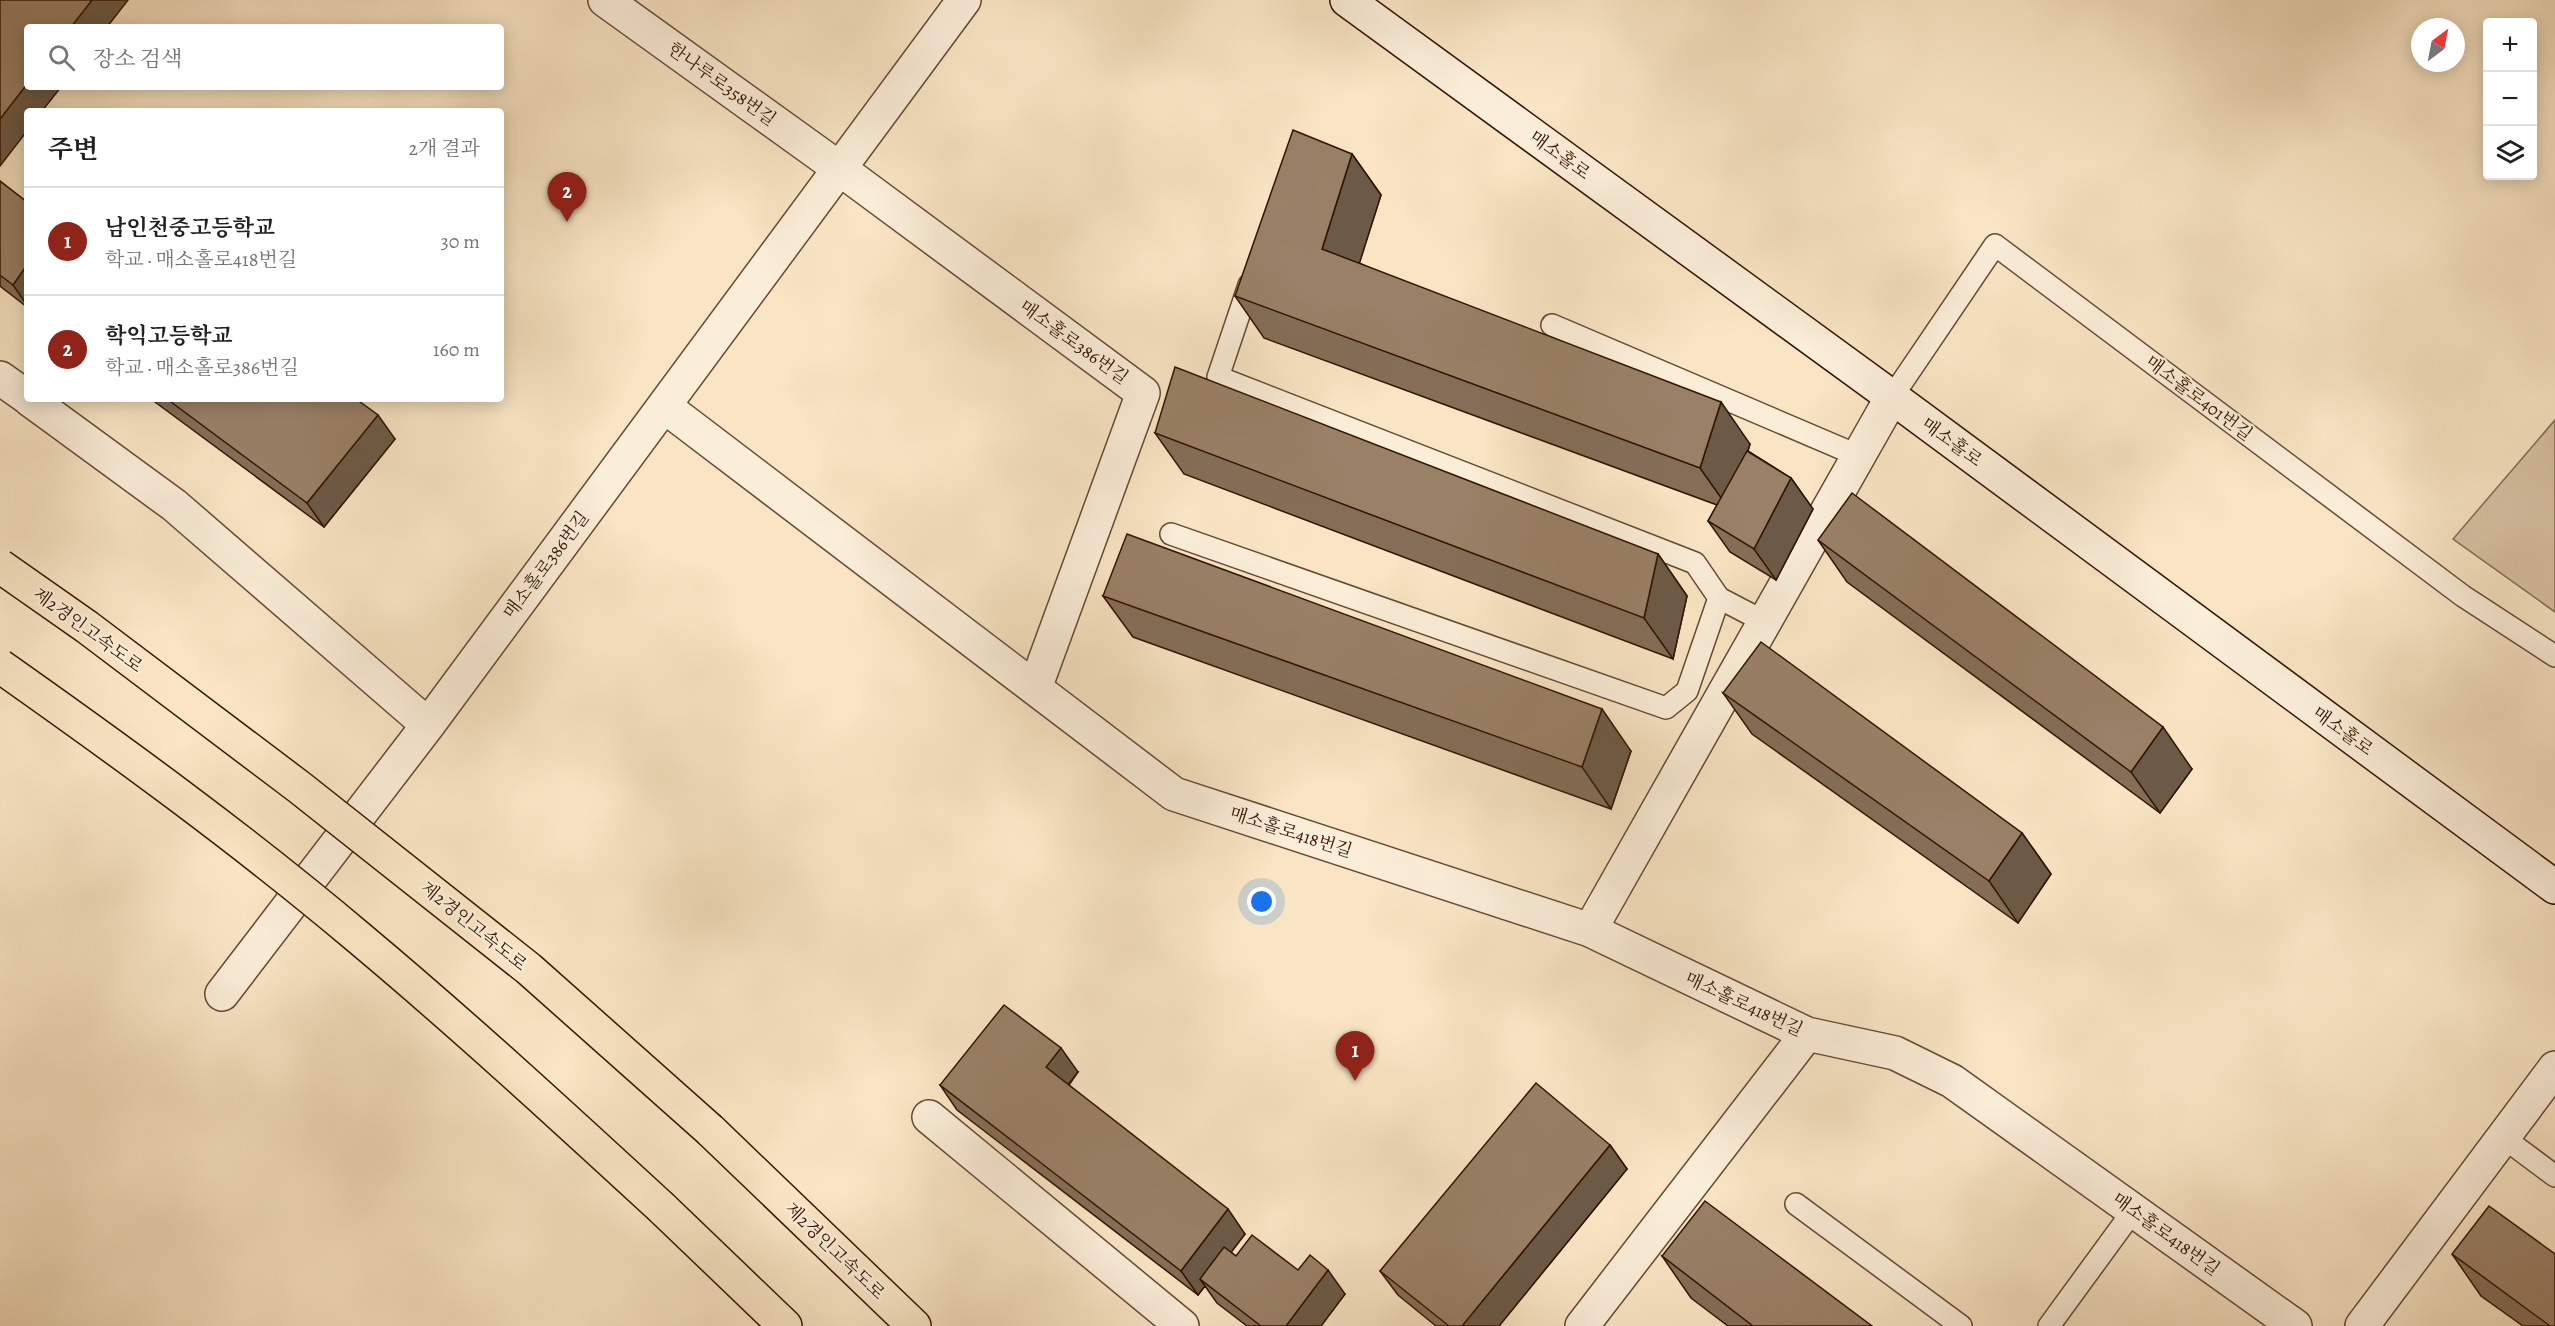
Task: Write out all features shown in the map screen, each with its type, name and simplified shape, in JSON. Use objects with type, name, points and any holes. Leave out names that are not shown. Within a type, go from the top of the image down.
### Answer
[{"type":"highway","name":"제2경인고속도로","points":[[0,566],[87,627],[299,787],[529,969],[710,1130],[914,1326]]},
{"type":"highway","points":[[0,666],[144,768],[357,936],[535,1091],[785,1326]]},
{"type":"street","name":"한나루로358번길","points":[[605,0],[840,169]]},
{"type":"street","name":"매소홀로386번길","points":[[222,994],[428,725],[964,0]]},
{"type":"street","name":"매소홀로","points":[[1347,0],[1892,397],[2555,887]]},
{"type":"street","name":"매소홀로386번길","points":[[840,169],[1143,393],[1035,688]]},
{"type":"street","points":[[0,378],[24,395]]},
{"type":"street","points":[[1590,930],[1892,397]]},
{"type":"street","points":[[33,402],[174,505],[428,725]]},
{"type":"street","points":[[664,406],[1035,688]]},
{"type":"street","name":"매소홀로418번길","points":[[1035,688],[1174,794],[1590,930],[1807,1034],[1894,1053],[1952,1081],[2295,1326]]},
{"type":"street","points":[[1582,1326],[1807,1034]]},
{"type":"street","points":[[2362,1326],[2555,1068]]},
{"type":"street","points":[[929,1117],[1182,1326]]},
{"type":"lane","name":"매소홀로401번길","points":[[1892,397],[1995,245],[2463,596],[2555,656]]},
{"type":"lane","points":[[1249,285],[1218,377],[1695,563],[1719,598],[1765,622]]},
{"type":"lane","points":[[1552,325],[1858,456]]},
{"type":"lane","points":[[1171,534],[1666,708],[1687,691],[1719,598]]},
{"type":"lane","points":[[2504,1138],[2555,1176]]},
{"type":"lane","points":[[1796,1204],[1961,1326]]},
{"type":"lane","points":[[2049,1326],[2133,1211]]},
{"type":"shaded area","points":[[2555,420],[2555,612],[2453,539]]},
{"type":"building","points":[[0,0],[92,0],[73,24],[24,24],[24,88],[0,119]]},
{"type":"building","points":[[1293,130],[1352,154],[1322,249],[1721,402],[1700,468],[1235,296]]},
{"type":"building","points":[[0,181],[24,200],[24,269],[13,285],[0,275]]},
{"type":"building","points":[[1175,367],[1658,554],[1644,618],[1155,433]]},
{"type":"building","points":[[171,402],[360,402],[378,415],[307,503]]},
{"type":"building","points":[[1747,451],[1791,478],[1754,549],[1708,521]]},
{"type":"building","points":[[1852,493],[2163,727],[2131,772],[1818,540]]},
{"type":"building","points":[[1127,534],[1602,709],[1582,767],[1103,596]]},
{"type":"building","points":[[1761,642],[2022,833],[1989,881],[1723,693]]},
{"type":"building","points":[[1004,1005],[1061,1048],[1046,1067],[1228,1209],[1181,1271],[940,1085]]},
{"type":"building","points":[[1536,1083],[1610,1145],[1462,1326],[1449,1326],[1380,1271]]},
{"type":"building","points":[[1705,1201],[1872,1326],[1753,1326],[1662,1256]]},
{"type":"building","points":[[2489,1206],[2555,1254],[2555,1326],[2550,1326],[2452,1254]]},
{"type":"building","points":[[1252,1235],[1298,1270],[1310,1255],[1328,1270],[1286,1326],[1261,1326],[1200,1279],[1224,1247],[1236,1256]]},
{"type":"place","name":"학익고등학교","points":[[567,222]]},
{"type":"place","name":"남인천중고등학교","points":[[1355,1081]]}]
